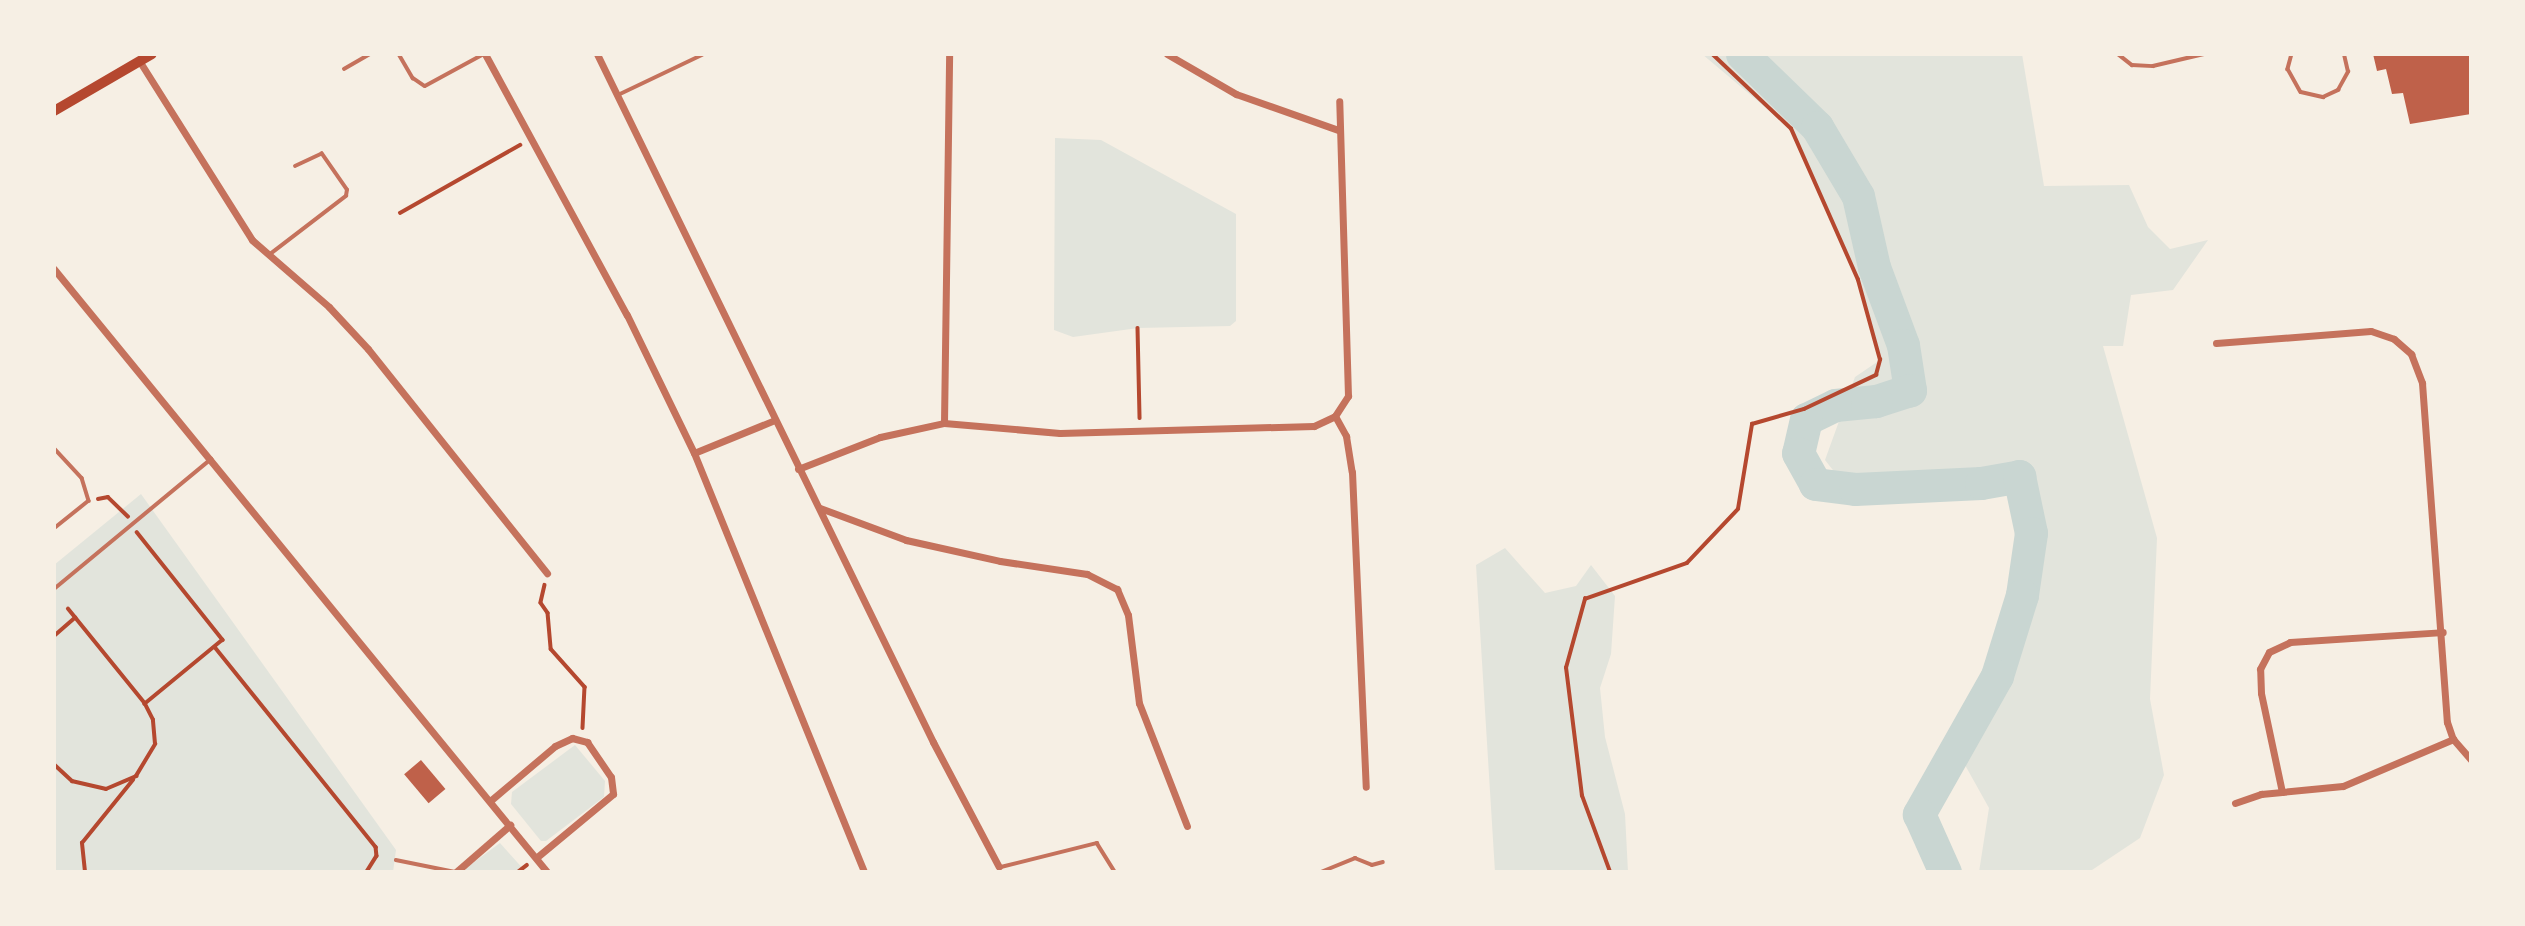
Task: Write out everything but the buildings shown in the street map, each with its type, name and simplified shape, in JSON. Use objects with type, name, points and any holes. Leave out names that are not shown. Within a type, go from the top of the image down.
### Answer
[{"type":"main road","points":[[54,111],[152,54]]},
{"type":"street","points":[[484,54],[627,315],[694,453],[864,872]]},
{"type":"street","points":[[597,54],[798,469],[999,867]]},
{"type":"street","points":[[944,423],[949,54]]},
{"type":"street","points":[[1167,54],[1236,94],[1338,130]]},
{"type":"street","points":[[140,62],[236,219],[268,256],[329,307],[368,349],[547,572]]},
{"type":"street","points":[[798,469],[880,437],[944,423],[1038,433],[1314,426],[1335,416],[1348,396],[1339,101]]},
{"type":"street","points":[[54,269],[212,458],[547,872]]},
{"type":"street","points":[[2216,343],[2371,331],[2394,340],[2411,354],[2422,383],[2453,739],[2471,760]]},
{"type":"street","points":[[1335,416],[1346,436],[1352,472],[1366,787]]},
{"type":"street","points":[[694,453],[775,420]]},
{"type":"street","points":[[820,509],[906,540],[1000,562],[1087,574],[1117,589],[1128,615],[1139,703],[1187,826]]},
{"type":"street","points":[[2282,792],[2261,693],[2260,670],[2269,652],[2290,642],[2443,632]]},
{"type":"street","points":[[490,801],[555,746],[580,737],[611,777],[613,794],[537,858]]},
{"type":"street","points":[[2235,803],[2282,792],[2301,793],[2368,778],[2453,739]]},
{"type":"street","points":[[456,872],[510,825]]},
{"type":"lane","points":[[344,69],[370,54]]},
{"type":"lane","points":[[399,54],[413,78],[425,86],[484,54]]},
{"type":"lane","points":[[2118,54],[2132,65],[2153,66],[2204,54]]},
{"type":"lane","points":[[2292,54],[2288,69],[2301,92],[2323,97],[2338,90],[2348,72],[2344,54]]},
{"type":"lane","points":[[616,96],[702,55]]},
{"type":"lane","points":[[268,256],[288,236],[346,197],[347,190],[322,153],[296,166]]},
{"type":"lane","points":[[54,448],[82,478],[89,500],[54,528]]},
{"type":"lane","points":[[54,589],[212,458]]},
{"type":"lane","points":[[999,867],[1097,842],[1115,872]]},
{"type":"lane","points":[[1321,872],[1355,858],[1372,865],[1383,862]]},
{"type":"lane","points":[[396,860],[456,872]]},
{"type":"path","points":[[1610,872],[1581,796],[1566,668],[1586,599],[1687,563],[1738,509],[1752,425],[1804,410],[1876,375],[1880,360],[1858,280],[1791,129],[1712,54]]},
{"type":"path","points":[[400,212],[531,138]]},
{"type":"path","points":[[1138,328],[1140,431]]},
{"type":"path","points":[[89,500],[108,497],[223,640],[145,704]]},
{"type":"path","points":[[547,572],[541,603],[548,613],[551,649],[585,687],[580,737]]},
{"type":"path","points":[[68,609],[145,704],[153,720],[155,744],[136,776],[82,843],[85,872]]},
{"type":"path","points":[[54,636],[75,618]]},
{"type":"path","points":[[215,647],[376,847],[377,856],[367,872]]},
{"type":"path","points":[[54,764],[72,781],[96,790],[116,787],[136,776]]},
{"type":"shaded area","points":[[1702,54],[2022,54],[2044,186],[2129,185],[2148,227],[2170,249],[2208,240],[2173,290],[2131,295],[2123,346],[2103,346],[2157,538],[2150,699],[2164,775],[2140,838],[2089,872],[1979,872],[1989,808],[1965,765],[2013,672],[2047,538],[2023,462],[1847,488],[1825,460],[1855,377],[1880,360],[1858,280],[1791,129]]},
{"type":"shaded area","points":[[1055,138],[1101,140],[1236,214],[1236,321],[1230,326],[1138,328],[1073,337],[1054,330]]},
{"type":"shaded area","points":[[141,494],[396,850],[393,872],[54,872],[54,565]]},
{"type":"shaded area","points":[[1505,548],[1545,593],[1576,586],[1591,565],[1615,596],[1611,654],[1600,688],[1605,737],[1625,814],[1628,872],[1495,872],[1476,565]]},
{"type":"shaded area","points":[[575,745],[605,781],[604,797],[546,841],[541,841],[511,804],[512,792]]},
{"type":"shaded area","points":[[500,843],[526,872],[466,872],[466,868]]},
{"type":"waterway","points":[[1742,54],[1817,127],[1858,196],[1874,267],[1903,345],[1910,390],[1876,401],[1835,405],[1806,419],[1798,453],[1815,484],[1855,489],[1981,483],[2019,476],[2031,533],[2022,595],[1997,676],[1919,814],[1945,872]]}]
